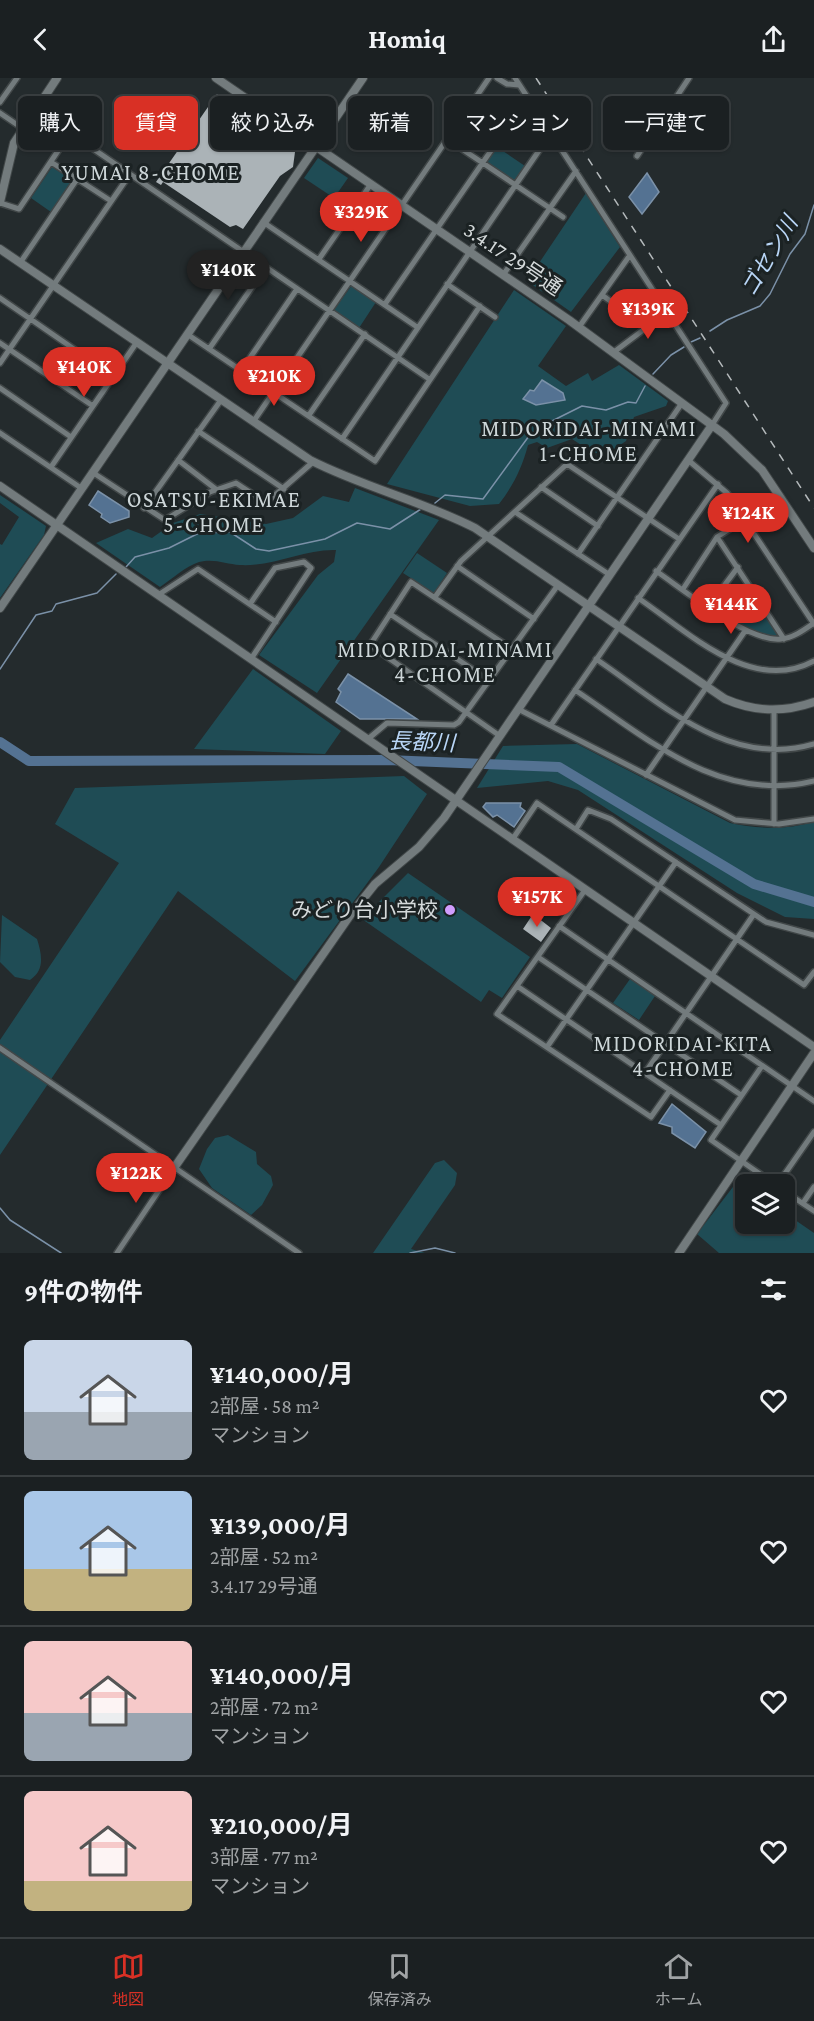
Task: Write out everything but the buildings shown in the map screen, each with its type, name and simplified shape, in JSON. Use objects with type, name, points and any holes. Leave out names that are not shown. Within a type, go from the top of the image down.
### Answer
[{"type":"street","points":[[0,102],[15,78]]},
{"type":"street","points":[[44,96],[57,78]]},
{"type":"street","points":[[336,117],[363,78]]},
{"type":"street","points":[[477,96],[489,78]]},
{"type":"street","points":[[497,78],[507,84],[519,84]]},
{"type":"street","points":[[515,78],[527,96]]},
{"type":"street","points":[[637,156],[689,78]]},
{"type":"street","name":"3.4.17 29号通","points":[[221,79],[245,96]]},
{"type":"street","points":[[0,113],[18,125]]},
{"type":"street","points":[[18,137],[8,158],[0,202],[19,209],[59,150]]},
{"type":"street","points":[[253,422],[444,143]]},
{"type":"street","points":[[95,150],[429,379]]},
{"type":"street","points":[[0,608],[313,150]]},
{"type":"street","name":"3.4.17 29号通","points":[[322,150],[579,327],[712,425],[748,455],[781,497],[814,548]]},
{"type":"street","points":[[464,150],[563,217]]},
{"type":"street","points":[[385,304],[492,150]]},
{"type":"street","points":[[342,439],[540,150]]},
{"type":"street","points":[[117,1253],[351,914],[375,884],[431,834],[457,801],[726,404],[562,150]]},
{"type":"street","points":[[51,162],[111,201]]},
{"type":"street","points":[[503,275],[576,171]]},
{"type":"street","points":[[0,363],[130,174]]},
{"type":"street","points":[[20,263],[77,179]]},
{"type":"street","points":[[319,259],[371,184]]},
{"type":"street","points":[[263,222],[350,279],[417,327]]},
{"type":"street","points":[[0,249],[313,462],[328,470],[438,510],[488,537],[705,686],[741,705],[774,710],[814,702]]},
{"type":"street","points":[[579,327],[630,255]]},
{"type":"street","points":[[209,349],[266,267]]},
{"type":"street","points":[[447,284],[495,317]]},
{"type":"street","points":[[241,371],[297,288]]},
{"type":"street","points":[[602,295],[646,327]]},
{"type":"street","points":[[0,298],[113,376]]},
{"type":"street","points":[[187,334],[375,461],[480,306]]},
{"type":"street","points":[[614,352],[667,312]]},
{"type":"street","points":[[309,415],[365,334]]},
{"type":"street","points":[[51,467],[137,342]]},
{"type":"street","points":[[0,343],[93,406]]},
{"type":"street","points":[[0,388],[71,437]]},
{"type":"street","points":[[144,508],[221,400]]},
{"type":"street","points":[[578,554],[682,403]]},
{"type":"street","points":[[198,431],[284,489]]},
{"type":"street","points":[[0,432],[81,488]]},
{"type":"street","points":[[178,460],[217,490]]},
{"type":"street","points":[[656,571],[746,631],[762,639],[784,639],[814,623],[746,519],[718,484],[688,460]]},
{"type":"street","points":[[92,472],[161,519],[169,519],[217,490],[236,483],[266,503],[313,462]]},
{"type":"street","points":[[435,597],[457,566],[567,464],[679,539]]},
{"type":"street","points":[[551,725],[617,626],[718,484]]},
{"type":"street","points":[[0,486],[710,978],[814,1047]]},
{"type":"street","points":[[541,487],[598,526]]},
{"type":"street","points":[[682,589],[717,537],[781,497]]},
{"type":"street","points":[[515,512],[610,575]]},
{"type":"street","points":[[717,537],[784,639]]},
{"type":"street","points":[[250,604],[275,567],[304,562],[311,568],[251,659]]},
{"type":"street","points":[[457,566],[534,619]]},
{"type":"street","points":[[709,606],[738,567]]},
{"type":"street","points":[[158,596],[198,569],[276,622]]},
{"type":"street","points":[[500,735],[370,645],[411,582],[512,650]]},
{"type":"street","points":[[368,739],[387,723],[454,725],[467,713],[558,585]]},
{"type":"street","points":[[638,597],[744,667],[768,671],[789,670],[814,661]]},
{"type":"street","points":[[390,614],[490,681]]},
{"type":"street","points":[[646,775],[705,686],[746,631]]},
{"type":"street","points":[[596,659],[702,731],[729,743],[774,750],[814,744]]},
{"type":"street","points":[[575,690],[663,749],[722,779],[773,787],[814,781]]},
{"type":"street","points":[[518,709],[735,820],[774,824],[814,819]]},
{"type":"street","points":[[774,710],[774,824]]},
{"type":"street","points":[[512,840],[537,802],[804,985],[814,972]]},
{"type":"street","points":[[576,830],[588,810],[611,819],[766,922],[814,935]]},
{"type":"street","points":[[547,1047],[676,862]]},
{"type":"street","points":[[585,890],[497,1014],[651,1117],[670,1090]]},
{"type":"street","points":[[645,1073],[754,914]]},
{"type":"street","points":[[560,926],[814,1101]]},
{"type":"street","points":[[538,957],[741,1095]]},
{"type":"street","points":[[517,986],[721,1125]]},
{"type":"street","points":[[0,1047],[299,1253]]},
{"type":"street","points":[[679,1253],[814,1053]]},
{"type":"street","points":[[761,1174],[711,1140],[762,1066]]},
{"type":"street","points":[[785,1174],[814,1132]]},
{"type":"street","points":[[803,1203],[814,1187]]},
{"type":"street","points":[[795,1198],[814,1211]]},
{"type":"shaded area","points":[[495,150],[501,150],[525,166],[514,181],[487,162]]},
{"type":"shaded area","points":[[318,158],[348,178],[334,198],[304,178]]},
{"type":"shaded area","points":[[52,167],[72,180],[51,212],[31,198]]},
{"type":"shaded area","points":[[647,173],[659,192],[642,214],[629,197]]},
{"type":"shaded area","points":[[586,193],[620,247],[571,312],[527,281]]},
{"type":"shaded area","points":[[352,285],[376,302],[359,328],[334,310]]},
{"type":"shaded area","points":[[514,290],[566,326],[538,366],[566,386],[588,373],[592,381],[619,365],[668,401],[666,406],[634,417],[626,441],[605,455],[592,452],[572,439],[547,448],[537,442],[528,445],[516,476],[499,504],[470,506],[387,484]]},
{"type":"shaded area","points":[[542,380],[563,393],[565,400],[536,405],[523,399],[530,390],[534,391]]},
{"type":"shaded area","points":[[355,488],[439,520],[317,693],[259,655],[318,575],[334,562],[336,550],[312,552],[252,565],[199,562],[160,587],[96,543],[128,529],[152,538],[173,523],[200,514],[266,524],[293,518],[323,496],[349,502]]},
{"type":"shaded area","points":[[98,491],[129,511],[129,517],[110,523],[101,517],[102,514],[89,505]]},
{"type":"shaded area","points":[[0,495],[46,526],[44,535],[0,598],[0,544],[2,545],[19,517],[0,503]]},
{"type":"shaded area","points":[[417,553],[447,573],[434,593],[403,573]]},
{"type":"shaded area","points":[[750,591],[777,633],[776,636],[753,633],[733,618]]},
{"type":"shaded area","points":[[253,669],[341,731],[325,754],[194,749]]},
{"type":"shaded area","points":[[348,674],[417,719],[360,719],[336,702],[341,692],[338,689]]},
{"type":"shaded area","points":[[577,744],[730,823],[772,828],[814,822],[814,919],[785,917],[737,893],[578,790],[548,781],[477,788],[503,746]]},
{"type":"shaded area","points":[[404,776],[427,794],[379,867],[295,981],[178,891],[0,1155],[0,1040],[119,863],[55,824],[75,788]]},
{"type":"shaded area","points":[[486,803],[521,803],[520,807],[525,811],[514,827],[497,815],[493,817],[483,807]]},
{"type":"shaded area","points":[[408,873],[530,957],[502,998],[489,990],[481,1002],[362,919]]},
{"type":"shaded area","points":[[2,915],[37,939],[41,962],[38,972],[30,980],[15,977],[0,962]]},
{"type":"shaded area","points":[[630,979],[655,996],[639,1020],[613,1003]]},
{"type":"shaded area","points":[[672,1104],[706,1132],[695,1148],[672,1133],[672,1127],[659,1123]]},
{"type":"shaded area","points":[[228,1135],[256,1152],[257,1164],[271,1176],[273,1185],[262,1205],[251,1215],[212,1188],[199,1169],[207,1149],[215,1138]]},
{"type":"shaded area","points":[[444,1160],[457,1173],[455,1185],[411,1249],[425,1253],[373,1253],[435,1163]]},
{"type":"shaded area","points":[[735,1184],[735,1234],[795,1234],[795,1220],[814,1233],[814,1253],[719,1253],[697,1234]]},
{"type":"waterway","name":"ゴセン川","points":[[710,331],[727,320],[760,306],[770,294],[790,254],[805,234],[814,205]]},
{"type":"waterway","name":"ゴセン川","points":[[691,342],[700,338]]},
{"type":"waterway","name":"ゴセン川","points":[[653,374],[671,355],[684,347]]},
{"type":"waterway","name":"ゴセン川","points":[[435,503],[445,495],[483,499],[529,436],[540,427],[582,406],[606,410],[628,402],[636,403],[645,386]]},
{"type":"waterway","name":"ゴセン川","points":[[126,567],[135,557],[169,548],[199,533],[230,532],[256,549],[269,551],[325,539],[357,523],[390,529],[421,509]]},
{"type":"waterway","name":"ゴセン川","points":[[0,669],[36,615],[52,611],[56,604],[97,593],[116,574]]},
{"type":"waterway","name":"長都川","points":[[0,742],[29,761],[387,760],[559,767],[754,884],[814,902]]},
{"type":"waterway","points":[[0,1208],[10,1220],[61,1253]]},
{"type":"waterway","points":[[410,1253],[435,1248],[455,1253]]},
{"type":"railway","points":[[536,78],[814,508]]},
{"type":"place","name":"みどり台小学校","points":[[450,910]]},
{"type":"district","name":"YUMAI 8-CHOME","points":[[151,172]]},
{"type":"district","name":"MIDORIDAI-MINAMI 1-CHOME","points":[[589,440]]},
{"type":"district","name":"OSATSU-EKIMAE 5-CHOME","points":[[214,512]]},
{"type":"district","name":"MIDORIDAI-MINAMI 4-CHOME","points":[[445,662]]},
{"type":"district","name":"MIDORIDAI-KITA 4-CHOME","points":[[683,1056]]}]
